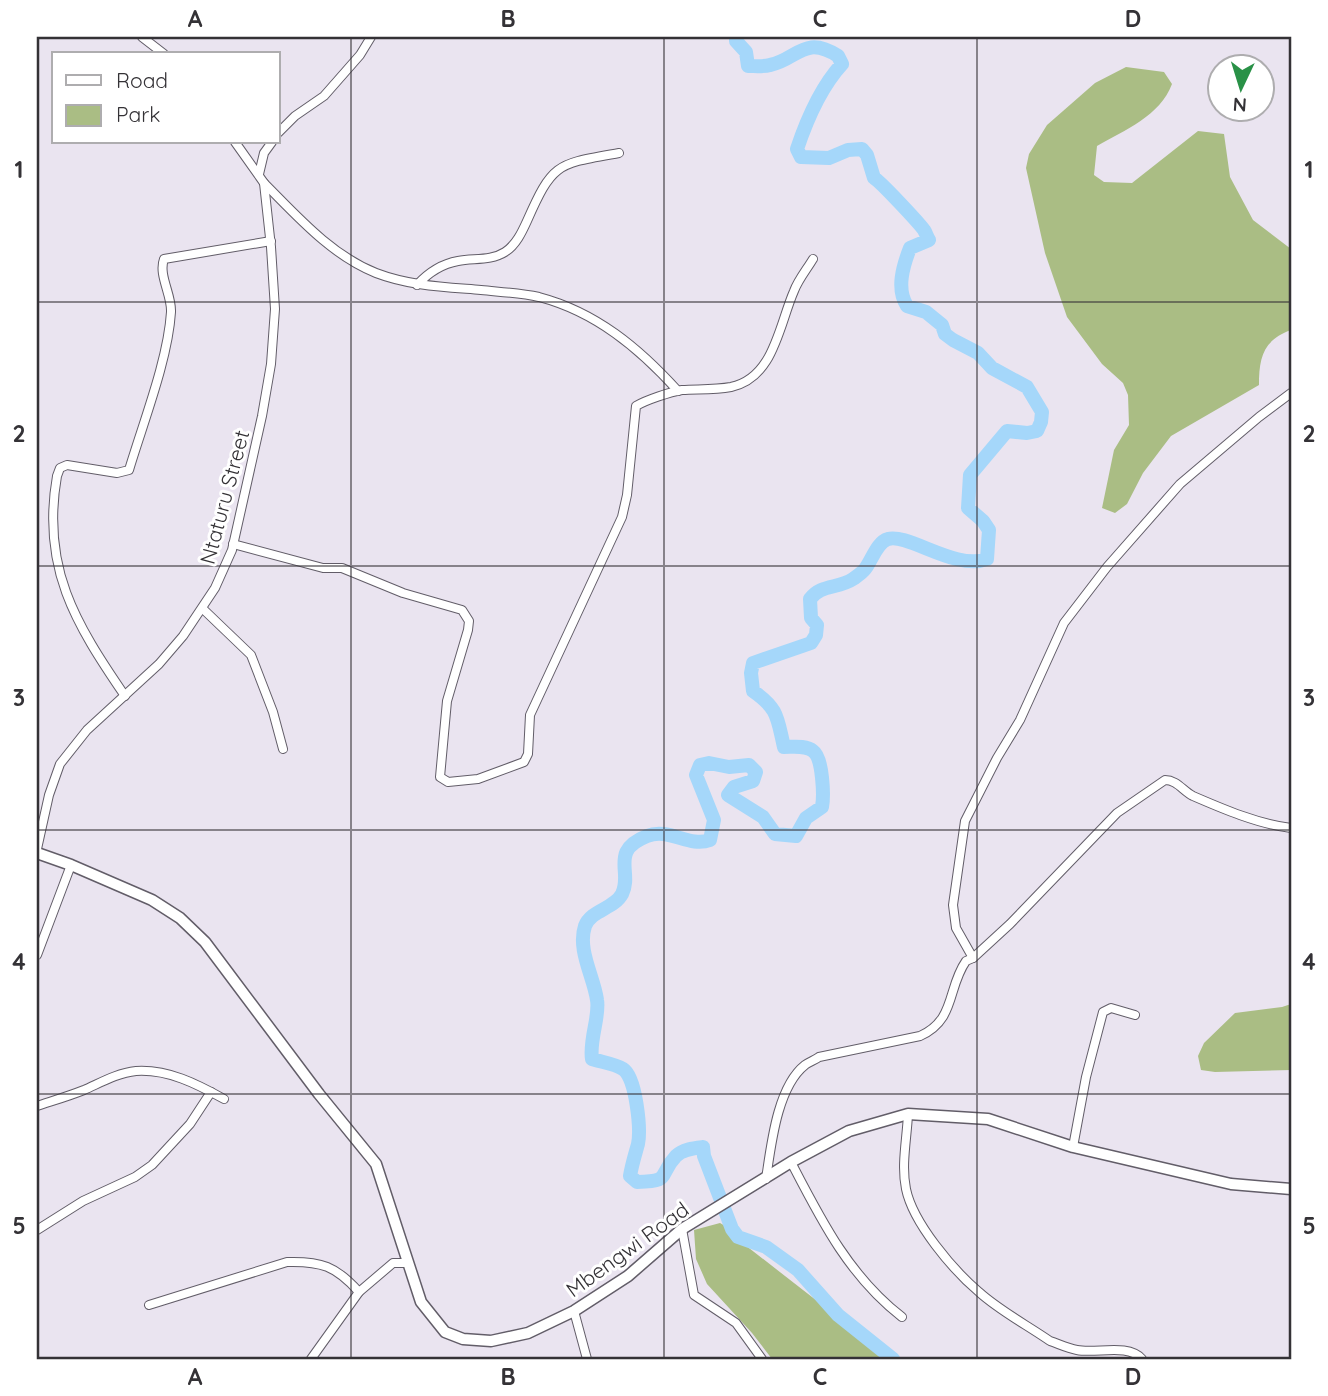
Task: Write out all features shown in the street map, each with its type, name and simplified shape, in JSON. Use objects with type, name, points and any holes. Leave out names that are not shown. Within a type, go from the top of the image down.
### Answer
[{"type":"main road","name":"Mbengwi Road","points":[[37,851],[152,900],[180,918],[205,942],[319,1094],[376,1164],[421,1302],[445,1332],[463,1339],[491,1341],[528,1333],[574,1311],[628,1276],[682,1229],[791,1162],[849,1131],[908,1114],[988,1119],[1073,1147],[1231,1184],[1291,1189]]},
{"type":"street","points":[[142,37],[161,52]]},
{"type":"street","points":[[280,131],[295,116],[324,96],[372,37]]},
{"type":"street","name":"Ntaturu Street","points":[[37,851],[49,795],[60,764],[87,730],[159,664],[183,636],[203,609],[227,564],[233,544],[262,416],[271,364],[275,309],[264,183],[236,144]]},
{"type":"street","points":[[258,174],[264,153],[271,144]]},
{"type":"street","points":[[417,285],[438,267],[456,261],[493,257],[504,253],[523,230],[540,191],[553,172],[579,160],[619,153]]},
{"type":"street","points":[[264,183],[317,235],[339,252],[374,272],[417,285],[537,297],[570,307],[596,320],[634,346],[678,391]]},
{"type":"street","points":[[125,696],[83,633],[54,553],[57,476],[60,468],[67,465],[117,473],[129,470],[159,371],[171,318],[171,301],[162,265],[164,259],[271,241]]},
{"type":"street","points":[[233,544],[323,568],[342,568],[403,593],[462,610],[469,621],[468,630],[447,701],[440,777],[444,781],[454,782],[478,779],[524,762],[530,715],[622,517],[630,472],[636,406],[678,391],[735,386],[751,377],[769,357],[794,291],[813,259]]},
{"type":"street","points":[[973,958],[956,928],[953,905],[965,821],[1020,720],[1064,624],[1107,567],[1180,484],[1291,393]]},
{"type":"street","points":[[203,609],[251,655],[273,712],[282,749]]},
{"type":"street","points":[[766,1179],[778,1112],[791,1080],[804,1065],[819,1057],[920,1036],[933,1030],[944,1016],[966,961],[973,958],[1010,924],[1117,813],[1165,780],[1171,780],[1190,795],[1244,817],[1291,828]]},
{"type":"street","points":[[37,955],[71,865]]},
{"type":"street","points":[[1073,1147],[1103,1012],[1105,1009],[1117,1009],[1135,1015]]},
{"type":"street","points":[[37,1106],[134,1071],[187,1080],[224,1100]]},
{"type":"street","points":[[37,1230],[83,1201],[135,1177],[152,1165],[190,1124],[211,1092]]},
{"type":"street","points":[[908,1114],[905,1171],[912,1210],[936,1246],[979,1293],[1062,1346],[1086,1351],[1125,1351],[1135,1353],[1142,1359]]},
{"type":"street","points":[[791,1162],[841,1252],[865,1284],[902,1317]]},
{"type":"street","points":[[682,1229],[694,1296],[736,1323],[762,1359]]},
{"type":"street","points":[[149,1305],[287,1262],[306,1261],[326,1265],[344,1275],[359,1292]]},
{"type":"street","points":[[311,1359],[359,1292],[393,1263],[407,1263]]},
{"type":"street","points":[[574,1311],[587,1359]]},
{"type":"green space","points":[[1126,67],[1164,72],[1172,84],[1159,105],[1150,113],[1130,128],[1097,146],[1094,175],[1104,182],[1132,183],[1198,131],[1224,134],[1230,177],[1253,220],[1291,249],[1291,330],[1274,339],[1264,351],[1259,385],[1171,436],[1143,473],[1127,504],[1115,513],[1102,508],[1114,450],[1129,425],[1128,395],[1123,383],[1102,364],[1067,317],[1045,253],[1026,168],[1029,154],[1047,125],[1095,83]]},
{"type":"green space","points":[[1291,1004],[1291,1070],[1201,1070],[1198,1056],[1204,1043],[1235,1013]]},
{"type":"green space","points":[[720,1223],[866,1339],[884,1359],[772,1359],[707,1284],[696,1259],[694,1230]]},
{"type":"waterway","points":[[736,37],[736,41],[746,52],[748,66],[765,66],[801,50],[817,47],[838,56],[842,64],[821,94],[801,138],[797,149],[801,157],[829,158],[848,150],[862,149],[867,155],[874,178],[915,219],[929,240],[910,248],[907,255],[901,285],[907,306],[926,312],[942,325],[945,334],[953,340],[978,353],[992,368],[1027,387],[1042,412],[1041,422],[1037,431],[1007,431],[970,475],[968,508],[989,530],[987,559],[961,560],[908,541],[888,539],[881,544],[859,574],[847,582],[819,591],[810,599],[811,618],[817,625],[816,635],[811,643],[753,663],[753,691],[772,709],[778,721],[784,747],[807,748],[813,751],[819,761],[822,807],[806,818],[796,836],[775,834],[763,817],[728,795],[734,787],[753,781],[756,772],[749,765],[700,765],[696,775],[714,820],[710,840],[702,842],[655,834],[635,842],[625,855],[625,886],[622,894],[614,903],[592,916],[585,926],[584,954],[598,1006],[592,1059],[623,1069],[631,1082],[639,1137],[630,1176],[637,1182],[660,1179],[679,1154],[703,1147],[732,1229],[738,1237],[766,1247],[798,1270],[838,1315],[893,1359]]}]
